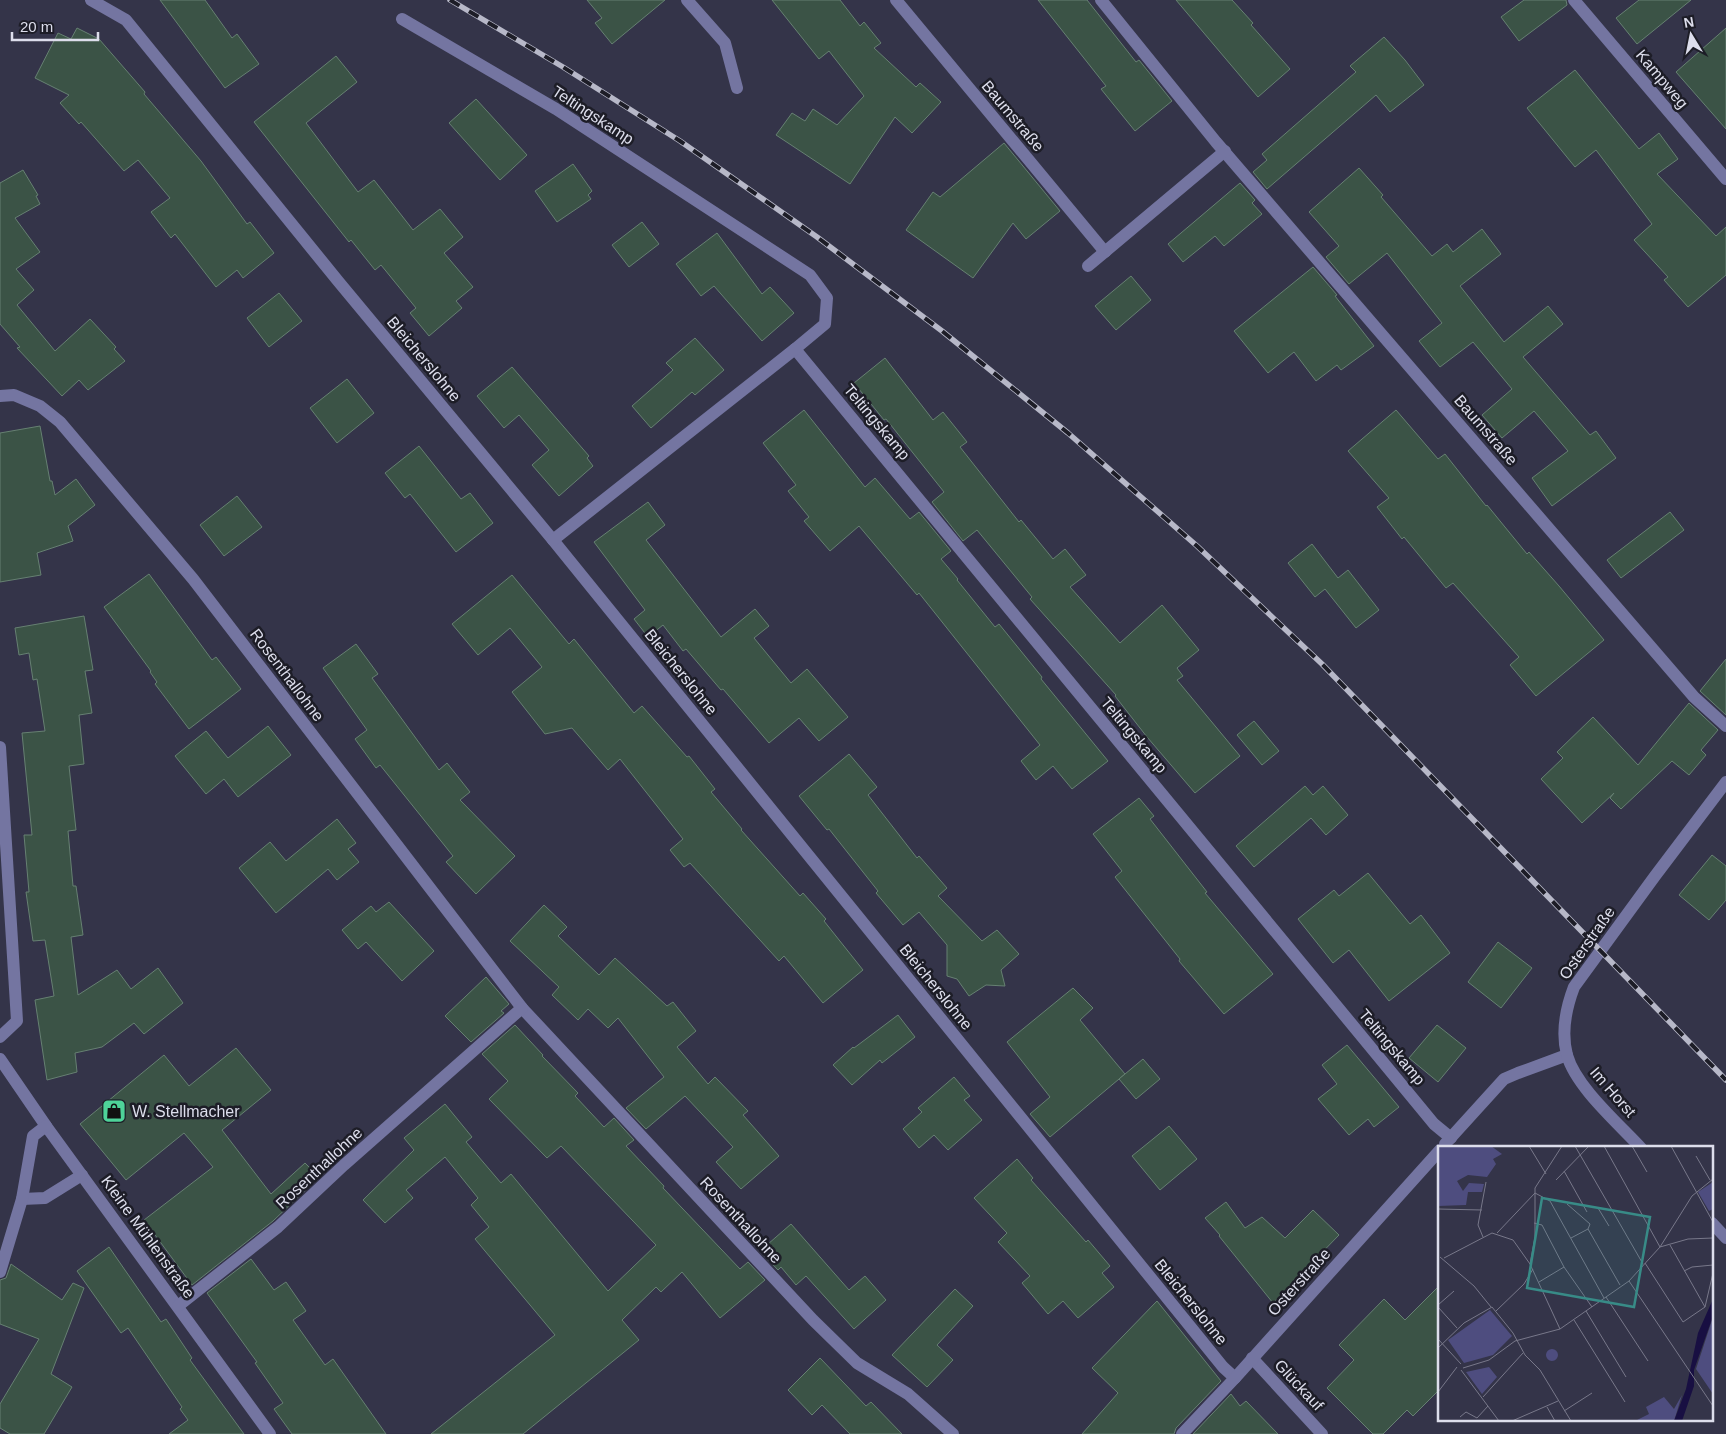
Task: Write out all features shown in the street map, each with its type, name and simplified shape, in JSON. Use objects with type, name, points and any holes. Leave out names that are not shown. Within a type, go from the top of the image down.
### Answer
[{"type":"street","name":"Bleicherslohne","points":[[91,0],[126,20],[338,281],[553,540],[1223,1367],[1234,1378]]},
{"type":"street","points":[[687,0],[725,43],[737,88]]},
{"type":"street","name":"Baumstraße","points":[[896,0],[1105,252]]},
{"type":"street","name":"Baumstraße","points":[[1102,0],[1225,151],[1694,697],[1726,726]]},
{"type":"street","name":"Kampweg","points":[[1574,0],[1726,179]]},
{"type":"street","name":"Teltingskamp","points":[[402,19],[556,109],[810,275],[827,298],[825,324],[796,350],[553,540]]},
{"type":"street","points":[[1088,266],[1225,151]]},
{"type":"street","name":"Teltingskamp","points":[[796,350],[1428,1116],[1451,1138]]},
{"type":"street","name":"Rosenthallohne","points":[[0,396],[14,395],[22,398],[40,406],[60,422],[193,579],[522,1008],[813,1320],[857,1363],[908,1394],[953,1434]]},
{"type":"street","points":[[0,747],[16,1021],[0,1037]]},
{"type":"street","name":"Osterstraße","points":[[1444,1146],[1504,1079],[1567,1054],[1565,1020],[1574,987],[1649,883],[1726,782]]},
{"type":"street","name":"Rosenthallohne","points":[[178,1306],[278,1227],[344,1165],[522,1008]]},
{"type":"street","name":"Im Horst","points":[[1567,1054],[1575,1073],[1595,1099],[1639,1146]]},
{"type":"street","name":"Kleine Mühlenstraße","points":[[0,1059],[82,1176],[270,1434]]},
{"type":"street","points":[[0,1272],[22,1199],[33,1136],[46,1126]]},
{"type":"street","name":"Osterstraße","points":[[1182,1434],[1438,1152]]},
{"type":"street","points":[[22,1199],[45,1198],[82,1176]]},
{"type":"street","points":[[1714,1226],[1726,1238]]},
{"type":"street","name":"Glückauf","points":[[1252,1358],[1322,1434]]},
{"type":"building","points":[[160,0],[205,0],[232,38],[237,34],[259,64],[225,88]]},
{"type":"building","points":[[587,0],[665,0],[612,44],[595,23],[602,18]]},
{"type":"building","points":[[772,0],[840,0],[860,26],[864,22],[881,43],[874,48],[916,87],[920,83],[941,102],[912,133],[895,117],[850,184],[776,135],[792,113],[805,121],[813,109],[837,125],[864,96],[829,51],[819,59]]},
{"type":"building","points":[[1038,0],[1087,0],[1136,62],[1139,60],[1172,101],[1135,131],[1101,89],[1106,86]]},
{"type":"building","points":[[1176,0],[1232,0],[1253,23],[1251,25],[1290,69],[1258,97]]},
{"type":"building","points":[[1524,0],[1566,0],[1567,5],[1519,41],[1501,17]]},
{"type":"building","points":[[1639,0],[1691,0],[1637,44],[1616,18]]},
{"type":"building","points":[[77,28],[99,39],[201,161],[247,224],[250,222],[274,253],[243,278],[237,270],[216,287],[175,234],[171,238],[151,212],[170,198],[138,160],[124,171],[81,122],[79,124],[60,103],[69,95],[35,78],[58,33],[71,39]]},
{"type":"building","points":[[1726,28],[1726,129],[1676,72]]},
{"type":"building","points":[[1384,37],[1424,85],[1390,112],[1376,95],[1267,189],[1253,172],[1267,160],[1262,154],[1356,72],[1350,66]]},
{"type":"building","points":[[336,56],[357,82],[306,123],[358,192],[374,180],[413,230],[440,209],[463,237],[444,253],[473,287],[456,301],[462,308],[429,336],[410,313],[416,308],[381,265],[375,270],[351,240],[349,242],[254,122]]},
{"type":"building","points":[[1575,70],[1639,149],[1659,133],[1678,159],[1657,174],[1716,236],[1726,227],[1726,275],[1688,307],[1664,280],[1668,277],[1634,240],[1652,224],[1596,150],[1575,167],[1527,108]]},
{"type":"building","points":[[476,99],[527,155],[500,180],[449,123]]},
{"type":"building","points":[[1004,143],[1060,211],[1026,239],[1013,223],[973,278],[906,230],[933,192],[940,197]]},
{"type":"building","points":[[573,164],[592,191],[588,195],[591,199],[557,222],[535,191]]},
{"type":"building","points":[[1359,168],[1383,195],[1381,197],[1432,256],[1447,244],[1453,252],[1482,229],[1501,254],[1460,286],[1504,342],[1548,306],[1563,324],[1523,357],[1590,435],[1596,431],[1616,458],[1552,506],[1532,478],[1568,451],[1534,411],[1502,438],[1482,415],[1512,389],[1473,342],[1440,367],[1419,341],[1442,323],[1387,253],[1349,284],[1326,257],[1339,246],[1309,212]]},
{"type":"building","points":[[23,170],[38,195],[36,196],[40,204],[15,218],[40,252],[16,269],[34,290],[17,305],[55,351],[90,319],[116,347],[114,349],[125,361],[88,390],[79,380],[62,396],[17,348],[20,347],[0,324],[0,183]]},
{"type":"building","points":[[1240,183],[1255,200],[1252,203],[1262,214],[1224,246],[1215,236],[1183,262],[1168,244]]},
{"type":"building","points":[[642,222],[659,244],[629,267],[612,245]]},
{"type":"building","points":[[717,233],[762,294],[770,287],[794,313],[762,341],[714,286],[701,296],[676,264]]},
{"type":"building","points":[[1313,267],[1337,295],[1335,296],[1374,346],[1341,370],[1337,365],[1316,381],[1294,352],[1268,373],[1234,331]]},
{"type":"building","points":[[1131,276],[1151,300],[1116,330],[1095,306]]},
{"type":"building","points":[[279,293],[302,321],[269,347],[247,318]]},
{"type":"building","points":[[695,338],[724,370],[695,395],[692,392],[651,428],[632,406],[673,370],[666,363]]},
{"type":"building","points":[[885,358],[933,420],[943,412],[967,442],[960,447],[1019,522],[1021,520],[1053,559],[1065,549],[1086,575],[1070,587],[1120,643],[1162,605],[1199,650],[1177,668],[1183,676],[1177,680],[1240,756],[1195,793],[1147,737],[1116,695],[1030,599],[1032,597],[977,530],[963,541],[932,502],[944,492],[886,419],[884,420],[854,383]]},
{"type":"building","points":[[512,367],[589,456],[587,458],[593,466],[559,496],[532,465],[549,450],[519,415],[504,428],[477,396]]},
{"type":"building","points":[[347,379],[374,413],[337,443],[310,408]]},
{"type":"building","points":[[804,410],[865,487],[875,478],[910,519],[919,512],[951,551],[941,559],[995,627],[999,624],[1108,761],[1072,789],[1053,766],[1036,780],[1021,761],[1040,745],[919,593],[917,595],[859,526],[830,551],[804,521],[809,517],[788,491],[796,485],[763,443]]},
{"type":"building","points":[[1396,410],[1438,459],[1445,454],[1527,554],[1529,552],[1604,640],[1536,696],[1510,665],[1519,657],[1453,583],[1446,588],[1404,537],[1402,539],[1377,507],[1389,498],[1348,451]]},
{"type":"building","points":[[40,426],[50,481],[52,481],[55,495],[76,479],[95,505],[68,526],[73,541],[37,553],[41,575],[0,582],[0,433]]},
{"type":"building","points":[[419,446],[461,499],[470,493],[493,523],[456,552],[410,494],[405,498],[385,473]]},
{"type":"building","points":[[237,496],[262,527],[224,556],[200,525]]},
{"type":"building","points":[[648,502],[665,525],[646,540],[721,637],[755,609],[769,626],[754,638],[791,683],[807,669],[848,717],[819,741],[799,718],[769,743],[686,649],[683,651],[663,625],[648,637],[634,619],[645,610],[594,542]]},
{"type":"building","points":[[1670,512],[1684,530],[1621,578],[1607,560]]},
{"type":"building","points":[[1312,544],[1338,578],[1348,570],[1379,610],[1356,628],[1325,589],[1315,597],[1288,563]]},
{"type":"building","points":[[149,574],[212,660],[216,657],[241,689],[189,729],[155,684],[157,682],[151,671],[104,607]]},
{"type":"building","points":[[512,575],[569,644],[574,639],[634,713],[642,706],[687,757],[689,756],[715,789],[711,792],[741,830],[800,896],[803,893],[826,919],[824,921],[863,970],[823,1003],[784,956],[779,961],[690,863],[684,867],[670,850],[683,839],[620,759],[608,770],[572,728],[545,734],[512,692],[542,667],[510,628],[478,655],[452,624]]},
{"type":"building","points":[[84,616],[93,670],[85,671],[92,713],[79,715],[84,764],[69,766],[76,830],[68,831],[73,886],[76,886],[83,935],[71,937],[78,995],[117,970],[131,989],[158,968],[183,1003],[144,1034],[134,1023],[102,1047],[75,1053],[77,1072],[47,1080],[35,1000],[54,996],[45,940],[33,941],[26,892],[29,892],[24,835],[32,835],[22,733],[45,731],[37,679],[33,680],[29,653],[19,655],[15,628]]},
{"type":"building","points":[[356,644],[378,674],[372,678],[439,770],[447,763],[470,792],[460,800],[515,856],[476,894],[446,862],[453,856],[380,765],[376,768],[355,739],[367,730],[323,668]]},
{"type":"building","points":[[1726,659],[1726,715],[1700,691]]},
{"type":"building","points":[[1689,703],[1718,730],[1701,750],[1706,755],[1689,775],[1672,761],[1621,809],[1610,798],[1614,793],[1582,823],[1541,779],[1563,758],[1557,752],[1593,717],[1638,765]]},
{"type":"building","points":[[1254,721],[1279,751],[1262,765],[1237,735]]},
{"type":"building","points":[[268,726],[291,755],[238,797],[224,779],[206,794],[175,756],[206,731],[228,758]]},
{"type":"building","points":[[849,754],[877,787],[868,795],[917,858],[919,856],[947,888],[938,896],[982,941],[997,930],[1019,954],[1001,970],[1005,986],[986,985],[969,996],[957,979],[947,976],[947,945],[919,912],[903,925],[876,893],[878,891],[829,829],[827,830],[799,796]]},
{"type":"building","points":[[1305,786],[1313,795],[1323,786],[1348,815],[1326,835],[1311,818],[1254,867],[1236,846]]},
{"type":"building","points":[[1139,798],[1154,816],[1150,819],[1207,892],[1205,893],[1273,974],[1224,1014],[1179,961],[1180,959],[1115,877],[1122,871],[1093,834]]},
{"type":"building","points":[[337,819],[356,843],[348,849],[359,862],[337,880],[328,869],[276,913],[239,868],[270,842],[286,861]]},
{"type":"building","points":[[1712,855],[1726,866],[1726,900],[1709,920],[1679,895]]},
{"type":"building","points":[[1368,873],[1410,924],[1421,915],[1450,953],[1389,1001],[1349,950],[1333,963],[1298,919],[1334,890],[1339,896]]},
{"type":"building","points":[[389,902],[434,951],[402,981],[366,942],[358,949],[342,930],[371,906],[376,912]]},
{"type":"building","points":[[544,905],[567,927],[558,936],[599,975],[615,958],[667,1006],[673,1002],[696,1031],[677,1047],[708,1084],[715,1077],[748,1111],[743,1115],[779,1156],[741,1189],[716,1162],[733,1147],[685,1096],[646,1129],[626,1108],[664,1077],[618,1018],[608,1028],[588,1009],[578,1020],[552,995],[559,987],[510,941]]},
{"type":"building","points":[[1498,942],[1532,968],[1501,1008],[1468,982]]},
{"type":"building","points":[[486,977],[509,1004],[501,1011],[504,1013],[471,1042],[445,1016]]},
{"type":"building","points":[[1073,988],[1093,1008],[1080,1020],[1125,1074],[1050,1137],[1030,1114],[1050,1097],[1007,1042]]},
{"type":"building","points":[[898,1015],[915,1037],[882,1063],[880,1060],[852,1085],[833,1065],[853,1047]]},
{"type":"building","points":[[515,1025],[578,1093],[575,1096],[604,1127],[614,1118],[634,1140],[626,1146],[740,1269],[748,1262],[765,1280],[720,1318],[682,1272],[661,1292],[656,1287],[622,1320],[639,1340],[523,1434],[431,1434],[555,1335],[475,1239],[489,1227],[471,1205],[478,1198],[445,1157],[406,1190],[413,1198],[385,1223],[363,1200],[414,1150],[404,1138],[445,1104],[472,1137],[466,1142],[501,1183],[511,1174],[608,1291],[656,1245],[561,1146],[547,1158],[489,1099],[508,1081],[482,1054]]},
{"type":"building","points":[[1437,1025],[1466,1048],[1438,1082],[1409,1058]]},
{"type":"building","points":[[1347,1045],[1399,1107],[1374,1127],[1368,1119],[1349,1135],[1318,1099],[1337,1084],[1322,1065]]},
{"type":"building","points":[[236,1048],[271,1090],[222,1130],[271,1194],[305,1163],[319,1177],[273,1221],[192,1285],[144,1220],[213,1167],[184,1133],[126,1180],[80,1124],[164,1055],[189,1086]]},
{"type":"building","points":[[1143,1059],[1160,1079],[1136,1099],[1119,1079]]},
{"type":"building","points":[[954,1077],[970,1096],[964,1100],[982,1120],[948,1150],[934,1135],[919,1148],[903,1129],[922,1112],[918,1108]]},
{"type":"building","points":[[1169,1126],[1197,1159],[1160,1190],[1132,1156]]},
{"type":"building","points":[[1017,1159],[1033,1178],[1031,1180],[1110,1266],[1102,1273],[1114,1287],[1078,1318],[1063,1301],[1048,1314],[1022,1283],[1030,1276],[998,1242],[1007,1233],[974,1198]]},
{"type":"building","points":[[1226,1202],[1245,1228],[1262,1217],[1285,1238],[1313,1210],[1339,1235],[1273,1303],[1205,1218]]},
{"type":"building","points":[[791,1224],[849,1290],[865,1276],[886,1300],[854,1329],[806,1276],[796,1285],[781,1267],[778,1270],[760,1251]]},
{"type":"building","points":[[109,1247],[161,1322],[166,1319],[192,1358],[190,1360],[244,1434],[169,1434],[188,1420],[180,1409],[182,1407],[128,1328],[121,1333],[77,1271]]},
{"type":"building","points":[[251,1259],[274,1290],[286,1282],[306,1311],[293,1320],[325,1365],[333,1359],[386,1434],[292,1434],[274,1409],[283,1403],[255,1363],[257,1362],[207,1293]]},
{"type":"building","points":[[11,1264],[62,1300],[73,1283],[84,1288],[51,1374],[72,1387],[44,1434],[10,1434],[0,1428],[0,1404],[39,1339],[0,1324],[0,1280],[6,1278]]},
{"type":"building","points":[[1438,1287],[1438,1391],[1413,1416],[1407,1410],[1383,1434],[1373,1434],[1327,1388],[1354,1360],[1339,1345],[1384,1299],[1405,1320]]},
{"type":"building","points":[[955,1289],[973,1306],[937,1345],[953,1360],[927,1387],[892,1355]]},
{"type":"building","points":[[1157,1301],[1221,1381],[1176,1428],[1174,1434],[1082,1434],[1118,1393],[1092,1368]]},
{"type":"building","points":[[820,1358],[866,1406],[871,1402],[902,1434],[850,1434],[822,1405],[812,1415],[788,1390]]},
{"type":"building","points":[[1231,1394],[1240,1406],[1246,1401],[1278,1434],[1193,1434]]},
{"type":"railway","points":[[450,0],[563,67],[680,141],[817,237],[942,331],[1068,433],[1197,546],[1322,664],[1726,1080]]},
{"type":"place","name":"W. Stellmacher","points":[[114,1111]]}]
